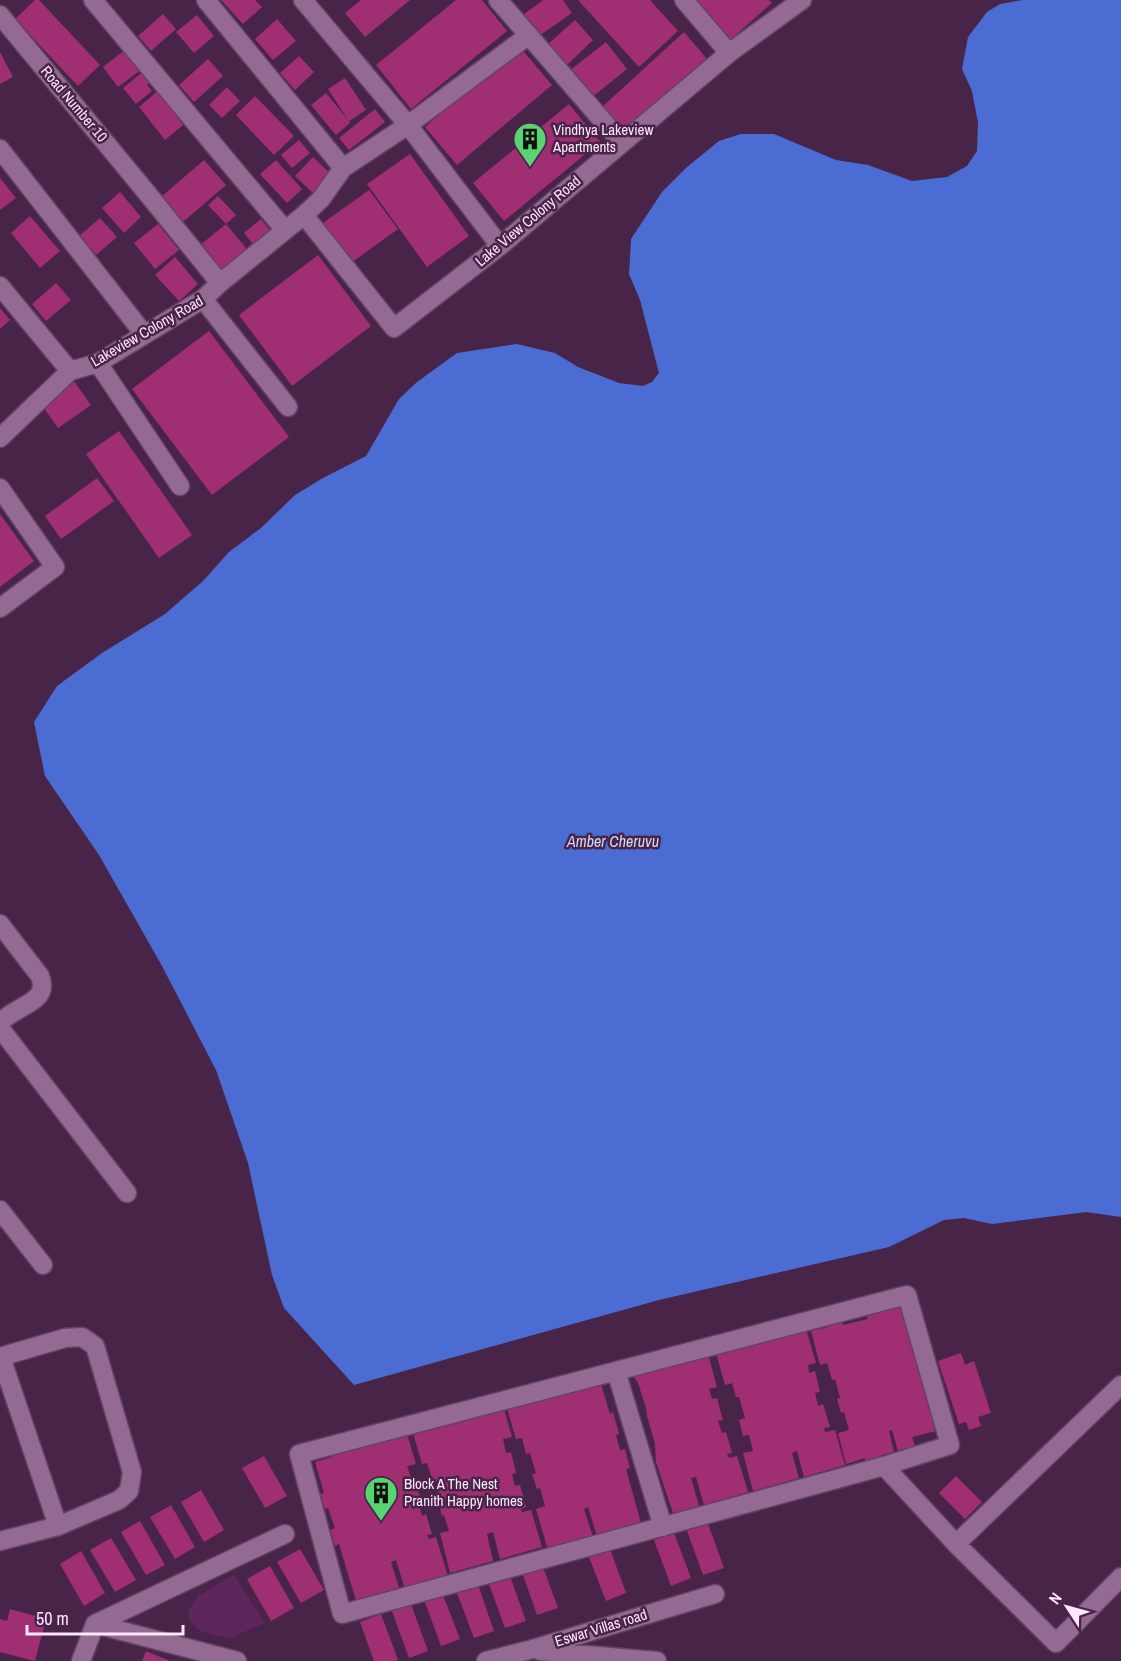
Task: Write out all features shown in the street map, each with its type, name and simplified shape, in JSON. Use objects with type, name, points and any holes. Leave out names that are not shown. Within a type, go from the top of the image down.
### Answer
[{"type":"street","points":[[93,0],[285,230]]},
{"type":"street","points":[[206,0],[343,168],[408,125],[529,35]]},
{"type":"street","points":[[303,0],[408,125],[500,246]]},
{"type":"street","points":[[498,0],[622,143]]},
{"type":"street","points":[[684,0],[729,53]]},
{"type":"street","name":"Lake View Colony Road","points":[[304,214],[394,328],[500,246],[729,53],[802,0]]},
{"type":"street","name":"Road Number 10","points":[[0,15],[220,283]]},
{"type":"street","points":[[0,149],[144,334]]},
{"type":"street","name":"Lakeview Colony Road","points":[[0,438],[70,371],[98,363],[203,299],[321,199],[343,168]]},
{"type":"street","points":[[0,286],[70,371]]},
{"type":"street","points":[[203,299],[288,407]]},
{"type":"street","points":[[98,363],[180,486]]},
{"type":"street","points":[[0,488],[55,567],[0,608]]},
{"type":"street","points":[[0,924],[40,976],[43,984],[39,995],[33,1002],[0,1022]]},
{"type":"street","points":[[0,1028],[127,1193]]},
{"type":"street","points":[[0,1210],[43,1265]]},
{"type":"street","points":[[907,1295],[950,1446],[884,1466],[342,1614],[299,1454],[907,1295]]},
{"type":"street","points":[[0,1541],[58,1526],[119,1500],[129,1491],[132,1472],[95,1346],[82,1337],[65,1338],[1,1357],[58,1526]]},
{"type":"street","points":[[616,1371],[663,1527]]},
{"type":"street","points":[[956,1544],[1121,1384]]},
{"type":"street","points":[[884,1466],[956,1544],[1056,1643],[1121,1577]]},
{"type":"street","points":[[81,1661],[95,1624],[285,1534]]},
{"type":"street","name":"Eswar Villas road","points":[[486,1661],[715,1594]]},
{"type":"street","points":[[95,1624],[237,1661]]},
{"type":"street","points":[[529,1650],[657,1661]]},
{"type":"shaded area","points":[[234,1575],[265,1623],[230,1638],[201,1631],[190,1622],[188,1612],[198,1596]]},
{"type":"water","name":"Amber Cheruvu","points":[[1023,0],[1121,0],[1121,1217],[1086,1212],[992,1224],[964,1218],[944,1220],[889,1247],[659,1300],[354,1385],[284,1308],[272,1275],[248,1163],[216,1070],[162,966],[99,855],[45,776],[34,722],[57,686],[102,653],[165,614],[203,581],[229,552],[261,528],[295,495],[366,456],[399,399],[417,382],[457,353],[517,344],[555,353],[578,367],[619,383],[643,386],[652,382],[659,373],[640,300],[629,274],[631,239],[662,192],[687,167],[719,141],[741,134],[774,134],[836,160],[868,165],[912,181],[947,177],[967,166],[977,151],[978,123],[972,91],[962,69],[968,37],[987,12],[1000,4]]},
{"type":"building","points":[[35,0],[39,0],[100,65],[78,86],[15,19]]},
{"type":"building","points":[[221,0],[255,0],[262,7],[243,24]]},
{"type":"building","points":[[361,0],[410,0],[365,37],[345,13]]},
{"type":"building","points":[[456,0],[482,0],[507,31],[411,109],[376,65]]},
{"type":"building","points":[[543,0],[563,0],[572,13],[539,36],[524,14]]},
{"type":"building","points":[[578,0],[650,0],[678,31],[639,67]]},
{"type":"building","points":[[693,0],[769,0],[772,3],[729,41]]},
{"type":"building","points":[[163,14],[176,29],[151,51],[138,36]]},
{"type":"building","points":[[197,15],[214,36],[194,53],[176,32]]},
{"type":"building","points":[[277,19],[296,41],[273,60],[255,39]]},
{"type":"building","points":[[575,20],[593,40],[566,66],[547,45]]},
{"type":"building","points":[[684,32],[707,59],[625,133],[602,107]]},
{"type":"building","points":[[606,42],[627,69],[591,98],[569,71]]},
{"type":"building","points":[[519,46],[552,85],[457,165],[425,127]]},
{"type":"building","points":[[126,49],[135,60],[132,63],[136,62],[142,69],[118,87],[103,67]]},
{"type":"building","points":[[0,52],[13,77],[0,84]]},
{"type":"building","points":[[299,56],[314,72],[295,90],[280,73]]},
{"type":"building","points":[[208,59],[223,76],[194,102],[179,85]]},
{"type":"building","points":[[144,71],[151,81],[147,85],[152,91],[136,104],[123,88]]},
{"type":"building","points":[[345,78],[366,110],[349,121],[350,123],[336,135],[311,105],[326,93],[348,120],[328,89]]},
{"type":"building","points":[[227,87],[240,101],[222,118],[209,105]]},
{"type":"building","points":[[160,89],[181,114],[178,118],[183,125],[165,140],[139,107]]},
{"type":"building","points":[[255,96],[294,136],[274,155],[236,115]]},
{"type":"building","name":"Vindhya Lakeview Apartments","points":[[569,104],[600,142],[504,221],[473,183]]},
{"type":"building","points":[[375,109],[385,122],[349,150],[339,138]]},
{"type":"building","points":[[299,140],[310,153],[292,168],[281,155]]},
{"type":"building","points":[[410,154],[469,236],[427,267],[367,184]]},
{"type":"building","points":[[313,157],[334,177],[316,196],[295,176]]},
{"type":"building","points":[[204,160],[226,185],[183,222],[161,197]]},
{"type":"building","points":[[276,160],[302,189],[287,203],[260,174]]},
{"type":"building","points":[[0,178],[16,198],[0,210]]},
{"type":"building","points":[[369,190],[398,229],[351,263],[323,223]]},
{"type":"building","points":[[120,192],[141,217],[124,233],[102,208]]},
{"type":"building","points":[[218,196],[236,215],[226,224],[208,205]]},
{"type":"building","points":[[30,216],[60,251],[40,268],[11,233]]},
{"type":"building","points":[[100,218],[117,237],[96,255],[79,236]]},
{"type":"building","points":[[261,219],[274,235],[257,249],[244,233]]},
{"type":"building","points":[[158,224],[179,250],[155,269],[134,243]]},
{"type":"building","points":[[226,224],[250,253],[223,275],[199,246]]},
{"type":"building","points":[[318,255],[371,326],[292,386],[239,315]]},
{"type":"building","points":[[175,257],[198,284],[179,301],[155,275]]},
{"type":"building","points":[[56,283],[71,300],[46,321],[32,304]]},
{"type":"building","points":[[0,308],[10,320],[0,329]]},
{"type":"building","points":[[209,331],[289,437],[212,495],[132,389]]},
{"type":"building","points":[[73,380],[91,405],[58,428],[41,404]]},
{"type":"building","points":[[119,431],[192,535],[159,558],[86,454]]},
{"type":"building","points":[[97,478],[114,501],[61,539],[45,516]]},
{"type":"building","points":[[0,514],[34,561],[0,587]]},
{"type":"building","points":[[893,1305],[894,1309],[903,1306],[936,1431],[912,1437],[915,1446],[898,1451],[892,1430],[889,1431],[894,1452],[865,1462],[865,1458],[846,1464],[838,1433],[849,1430],[844,1412],[841,1413],[837,1399],[840,1398],[835,1379],[832,1380],[827,1363],[820,1365],[811,1331],[828,1327],[827,1324],[842,1319],[843,1325],[868,1319],[867,1316],[879,1313],[878,1309]]},
{"type":"building","points":[[806,1329],[816,1363],[808,1365],[809,1373],[815,1371],[820,1392],[815,1393],[818,1406],[823,1404],[830,1427],[824,1428],[825,1432],[835,1430],[845,1465],[804,1477],[797,1451],[792,1453],[799,1478],[753,1491],[743,1453],[753,1451],[749,1435],[743,1436],[739,1420],[745,1418],[732,1383],[725,1385],[716,1353]]},
{"type":"building","points":[[961,1353],[965,1365],[974,1361],[991,1413],[978,1417],[981,1426],[969,1430],[966,1422],[959,1424],[938,1361]]},
{"type":"building","points":[[708,1354],[717,1387],[709,1389],[712,1399],[717,1398],[723,1420],[718,1421],[722,1433],[726,1432],[732,1453],[727,1454],[729,1458],[737,1456],[748,1492],[704,1505],[696,1477],[691,1478],[699,1506],[674,1516],[656,1462],[655,1444],[646,1408],[638,1383],[632,1374]]},
{"type":"building","points":[[600,1381],[610,1414],[613,1412],[619,1434],[616,1435],[620,1450],[625,1449],[630,1468],[626,1469],[641,1523],[597,1536],[588,1507],[584,1509],[593,1537],[548,1550],[536,1509],[545,1506],[540,1488],[537,1489],[532,1474],[536,1473],[530,1453],[526,1454],[522,1438],[516,1439],[506,1405]]},
{"type":"building","points":[[504,1409],[512,1437],[503,1439],[506,1453],[511,1452],[516,1473],[512,1474],[515,1486],[520,1485],[526,1507],[521,1509],[522,1512],[531,1510],[542,1547],[500,1559],[493,1532],[487,1534],[493,1561],[450,1573],[440,1533],[449,1531],[444,1515],[442,1516],[435,1479],[432,1479],[427,1463],[422,1464],[413,1433]]},
{"type":"building","name":"Block A The Nest Pranith Happy homes","points":[[407,1434],[416,1464],[407,1466],[421,1500],[418,1501],[422,1516],[426,1514],[432,1534],[427,1535],[429,1539],[436,1537],[448,1576],[405,1589],[396,1560],[391,1562],[400,1591],[357,1604],[339,1544],[335,1546],[330,1530],[335,1528],[320,1494],[324,1493],[315,1462],[332,1457],[331,1451],[345,1447],[346,1452],[383,1442],[381,1437]]},
{"type":"building","points":[[264,1456],[287,1496],[265,1508],[242,1468]]},
{"type":"building","points":[[956,1476],[982,1502],[965,1519],[939,1493]]},
{"type":"building","points":[[201,1490],[224,1530],[204,1542],[181,1502]]},
{"type":"building","points":[[171,1505],[195,1547],[175,1559],[150,1517]]},
{"type":"building","points":[[140,1521],[165,1565],[146,1575],[121,1532]]},
{"type":"building","points":[[708,1524],[724,1568],[703,1575],[687,1531]]},
{"type":"building","points":[[674,1533],[691,1578],[671,1586],[654,1540]]},
{"type":"building","points":[[111,1538],[136,1580],[115,1592],[90,1550]]},
{"type":"building","points":[[300,1549],[324,1590],[301,1603],[277,1562]]},
{"type":"building","points":[[610,1549],[626,1593],[606,1601],[589,1557]]},
{"type":"building","points":[[81,1551],[105,1593],[84,1606],[60,1564]]},
{"type":"building","points":[[270,1566],[294,1608],[271,1621],[247,1579]]},
{"type":"building","points":[[543,1567],[558,1608],[537,1615],[523,1575]]},
{"type":"building","points":[[510,1576],[526,1621],[505,1628],[489,1584]]},
{"type":"building","points":[[478,1585],[494,1631],[474,1638],[457,1593]]},
{"type":"building","points":[[443,1595],[460,1639],[441,1646],[425,1602]]},
{"type":"building","points":[[411,1604],[428,1651],[409,1658],[392,1611]]},
{"type":"building","points":[[10,1609],[46,1619],[35,1661],[0,1652],[0,1619],[7,1621]]},
{"type":"building","points":[[381,1614],[398,1660],[395,1661],[374,1661],[360,1622]]},
{"type":"building","points":[[146,1651],[170,1661],[142,1661]]},
{"type":"place","name":"Vindhya Lakeview Apartments","points":[[530,168]]},
{"type":"place","name":"Block A The Nest Pranith Happy homes","points":[[381,1522]]}]
